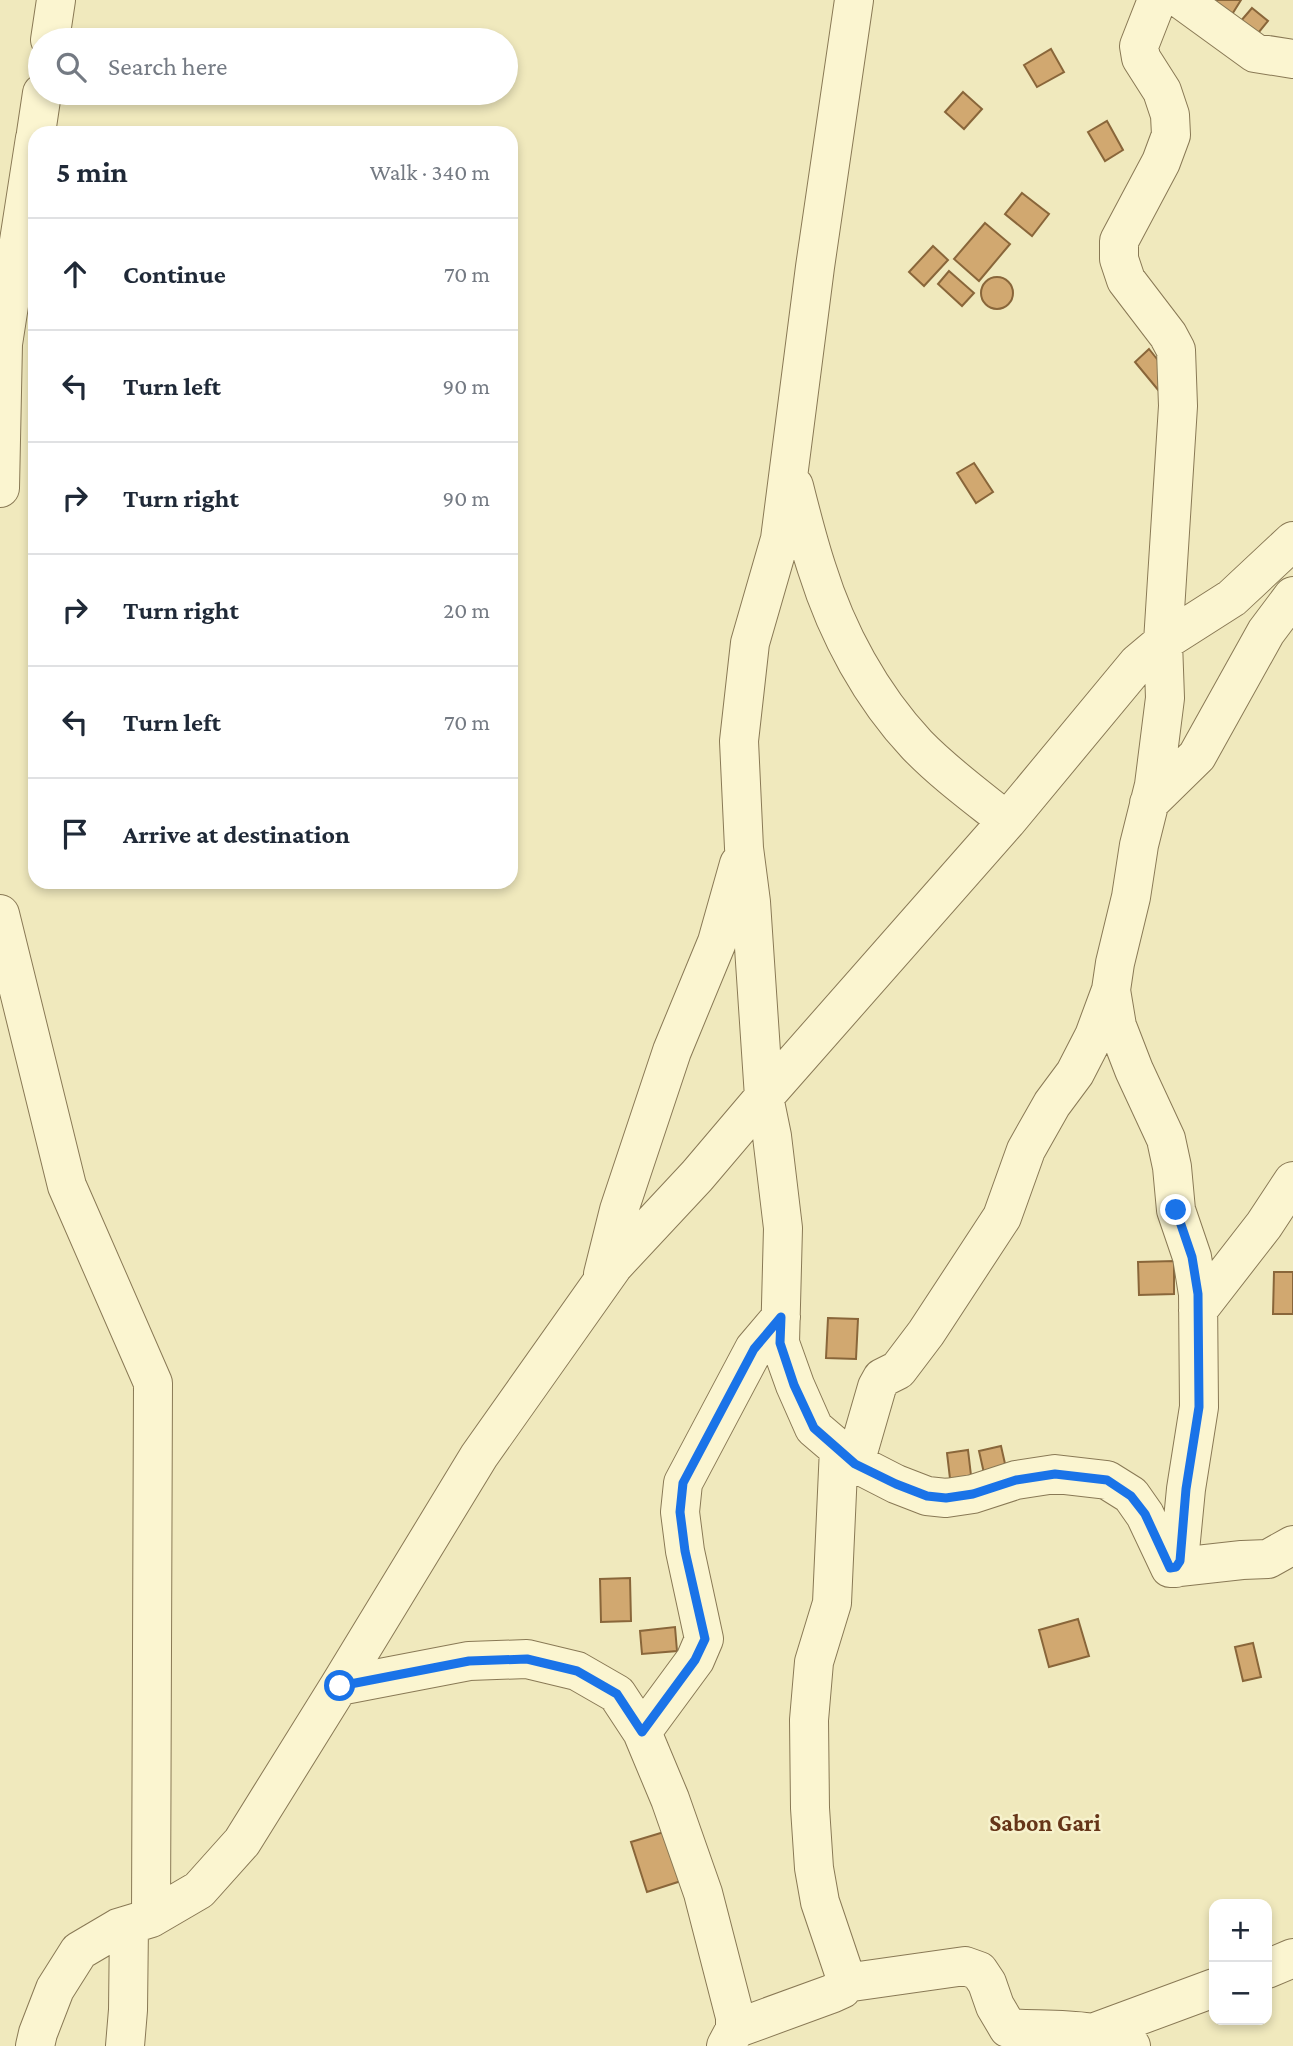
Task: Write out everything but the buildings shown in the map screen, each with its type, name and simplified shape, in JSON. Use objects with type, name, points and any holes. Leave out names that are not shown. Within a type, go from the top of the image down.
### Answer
[{"type":"street","points":[[52,28],[56,0]]},
{"type":"street","points":[[855,0],[815,267],[780,539],[750,643],[739,741],[744,848],[751,902],[764,1097],[772,1136],[783,1228],[780,1343],[794,1385],[814,1428],[847,1456],[896,1484],[927,1496],[946,1498],[973,1494],[1016,1480],[1055,1474],[1107,1480],[1131,1496],[1145,1514],[1170,1568],[1268,1559],[1293,1545]]},
{"type":"street","points":[[730,2037],[842,1989],[845,1983],[818,1891],[814,1868],[809,1720],[814,1662],[832,1602],[847,1456],[882,1378],[898,1370],[926,1333],[1002,1217],[1026,1150],[1052,1104],[1076,1073],[1094,1036],[1111,990],[1131,897],[1139,845],[1154,785],[1165,698],[1163,642],[1178,406],[1176,350],[1168,335],[1126,280],[1119,259],[1119,241],[1161,162],[1171,135],[1170,115],[1162,91],[1141,58],[1139,46],[1157,0]]},
{"type":"street","points":[[1182,0],[1255,53],[1293,59]]},
{"type":"street","points":[[36,126],[40,105]]},
{"type":"street","points":[[0,488],[3,344],[28,181]]},
{"type":"street","points":[[789,467],[817,570],[839,625],[871,687],[917,745],[1007,821]]},
{"type":"street","points":[[30,2041],[55,1989],[79,1951],[118,1928],[140,1921],[199,1890],[242,1842],[479,1456],[614,1265],[697,1176],[1007,821],[1138,663],[1163,642],[1232,598],[1293,541]]},
{"type":"street","points":[[1149,803],[1197,756],[1266,632],[1293,596]]},
{"type":"street","points":[[600,1286],[619,1210],[672,1051],[717,942],[744,848]]},
{"type":"street","points":[[0,914],[67,1186],[153,1383],[140,1921],[125,2046]]},
{"type":"street","points":[[1111,990],[1121,1037],[1166,1139],[1176,1210],[1192,1257],[1198,1294],[1199,1407],[1186,1489],[1180,1561],[1176,1567]]},
{"type":"street","points":[[1198,1310],[1264,1225],[1293,1181]]},
{"type":"street","points":[[642,1732],[688,1670],[705,1639],[685,1551],[680,1512],[683,1483],[754,1349],[781,1317]]},
{"type":"street","points":[[340,1686],[469,1661],[527,1659],[577,1671],[617,1694],[642,1732],[670,1799],[703,1893],[735,2017],[730,2037]]},
{"type":"street","points":[[1272,1967],[1293,1958]]},
{"type":"street","points":[[845,1983],[965,1966],[979,1971],[1008,2028],[1095,2032],[1123,2040],[1131,2046]]},
{"type":"street","points":[[1095,2032],[1209,1990]]},
{"type":"district","name":"Sabon Gari","points":[[1045,1822]]},
{"type":"route","points":[[340,1686],[469,1661],[527,1659],[577,1671],[617,1694],[642,1732],[682,1680],[705,1639],[685,1551],[680,1512],[683,1483],[754,1349],[781,1317],[780,1343],[794,1385],[814,1428],[855,1464],[927,1496],[946,1498],[973,1494],[1016,1480],[1055,1474],[1107,1480],[1131,1496],[1145,1514],[1170,1568],[1176,1567],[1180,1561],[1186,1489],[1199,1407],[1198,1294],[1192,1257],[1176,1210]]}]
